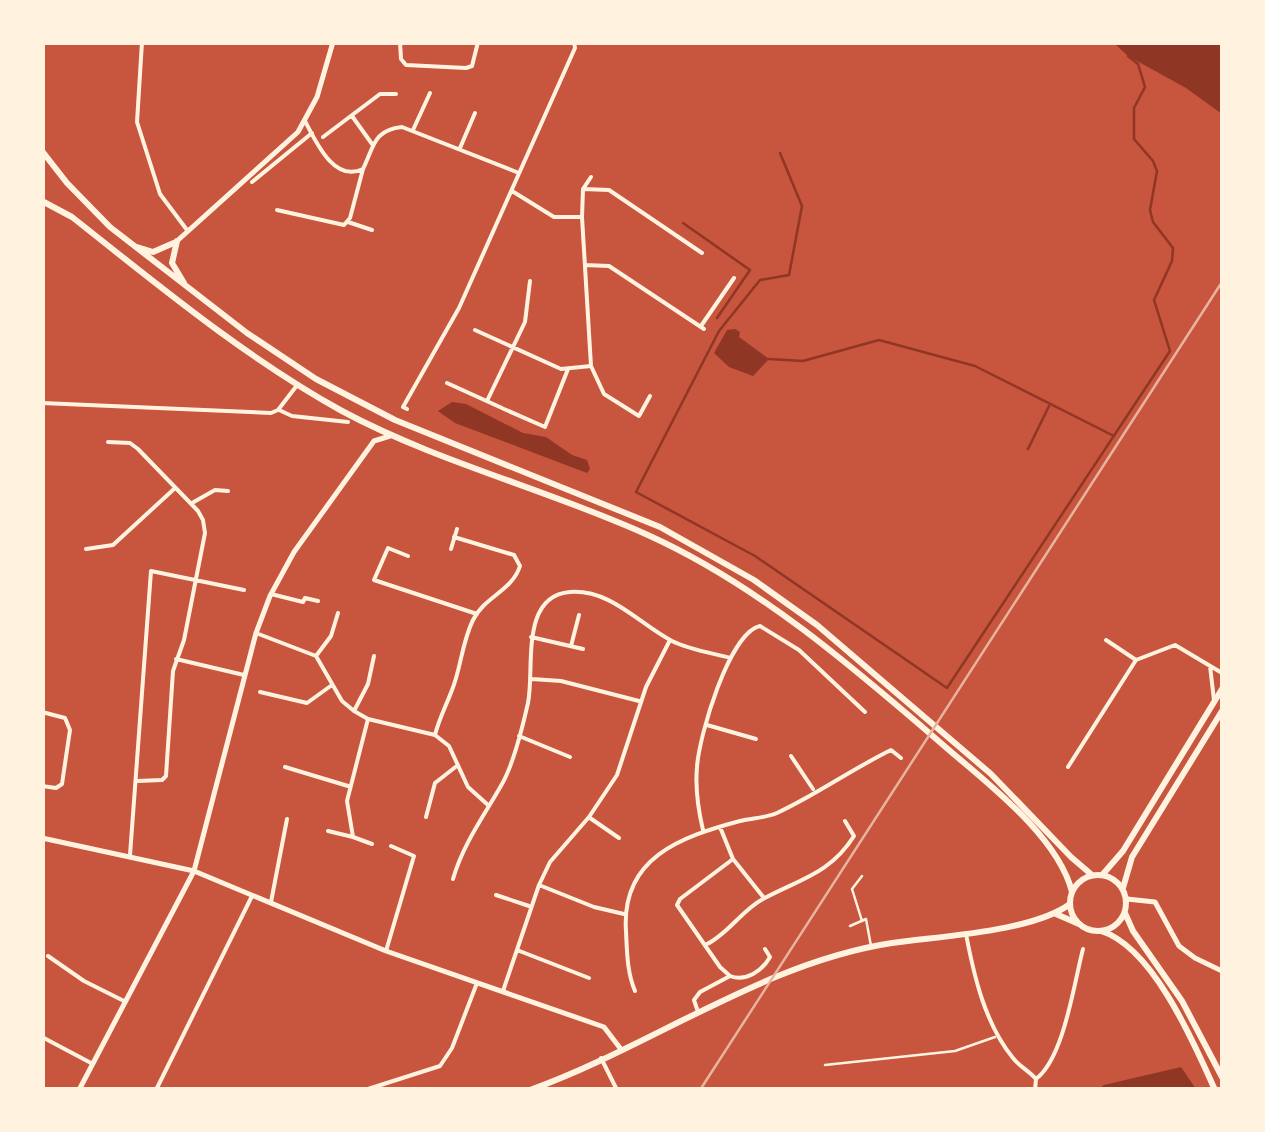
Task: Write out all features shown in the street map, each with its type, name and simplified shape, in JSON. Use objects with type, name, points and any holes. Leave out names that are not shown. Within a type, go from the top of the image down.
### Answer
[{"type":"main road","points":[[130,244],[153,252],[177,241],[287,142],[305,121],[333,42]]},
{"type":"main road","points":[[42,151],[88,206],[130,244],[191,292],[316,379],[373,410],[615,506],[723,560],[817,625],[953,740],[1092,875]]},
{"type":"main road","points":[[42,201],[72,217],[298,384],[366,423],[609,518],[690,556],[808,636],[986,782],[1063,865],[1072,892]]},
{"type":"main road","points":[[177,241],[174,271],[191,292]]},
{"type":"main road","points":[[366,423],[374,436],[373,443]]},
{"type":"main road","points":[[79,1090],[194,872],[244,675],[271,594],[305,536],[373,443],[392,435]]},
{"type":"main road","points":[[1103,874],[1123,850],[1222,689]]},
{"type":"main road","points":[[1123,888],[1132,857],[1222,711]]},
{"type":"main road","points":[[42,838],[194,872],[386,951],[604,1027],[620,1048]]},
{"type":"main road","points":[[1079,924],[1070,904],[1080,881],[1103,874],[1114,879],[1123,888],[1125,913],[1133,931],[1182,1001],[1222,1077]]},
{"type":"main road","points":[[1126,899],[1155,902],[1179,946],[1222,971]]},
{"type":"main road","points":[[530,1090],[784,976],[871,947],[966,934],[1054,914],[1070,904]]},
{"type":"main road","points":[[1101,931],[1116,925],[1125,913]]},
{"type":"main road","points":[[1054,914],[1126,944],[1147,968],[1180,1020],[1215,1090]]},
{"type":"street","points":[[142,42],[137,122],[160,194],[188,230]]},
{"type":"street","points":[[400,42],[406,65],[466,68],[472,66],[478,42]]},
{"type":"street","points":[[407,409],[403,407],[446,334],[512,191],[575,48],[574,42]]},
{"type":"street","points":[[413,130],[430,93]]},
{"type":"street","points":[[324,137],[380,94],[396,94]]},
{"type":"street","points":[[460,148],[475,113]]},
{"type":"street","points":[[352,116],[372,144]]},
{"type":"street","points":[[305,121],[322,152],[335,166],[352,173],[363,169]]},
{"type":"street","points":[[348,222],[372,144],[386,130],[413,130],[520,173]]},
{"type":"street","points":[[252,182],[312,134]]},
{"type":"street","points":[[591,176],[583,189],[582,217],[591,366],[604,394],[638,416],[650,396]]},
{"type":"street","points":[[583,189],[609,190],[702,253]]},
{"type":"street","points":[[512,191],[554,217],[582,217]]},
{"type":"street","points":[[277,210],[372,230]]},
{"type":"street","points":[[584,265],[609,266],[702,328],[734,278]]},
{"type":"street","points":[[487,402],[525,322],[530,280]]},
{"type":"street","points":[[475,330],[568,369],[591,366]]},
{"type":"street","points":[[447,382],[546,427],[568,369]]},
{"type":"street","points":[[42,402],[271,413],[278,410],[298,384]]},
{"type":"street","points":[[278,410],[292,416],[348,422]]},
{"type":"street","points":[[108,442],[130,443],[138,449],[203,520],[205,533],[184,640],[176,659],[166,776],[162,780],[137,781]]},
{"type":"street","points":[[86,550],[113,545],[175,488]]},
{"type":"street","points":[[190,504],[215,490],[228,491]]},
{"type":"street","points":[[451,549],[457,528]]},
{"type":"street","points":[[435,735],[477,614],[515,579],[519,562],[514,555],[454,536]]},
{"type":"street","points":[[408,556],[388,548],[374,580],[477,614]]},
{"type":"street","points":[[130,856],[151,571],[244,590]]},
{"type":"street","points":[[452,879],[460,853],[505,780],[532,679],[531,636],[542,609],[551,600],[571,592],[609,600],[642,618],[670,640],[731,658]]},
{"type":"street","points":[[271,594],[304,602],[305,598],[318,601]]},
{"type":"street","points":[[316,656],[331,636],[338,613]]},
{"type":"street","points":[[572,646],[579,615]]},
{"type":"street","points":[[704,832],[696,790],[699,746],[731,658],[755,626],[768,629],[798,650],[865,712]]},
{"type":"street","points":[[256,633],[316,656],[342,702],[354,712],[435,735],[449,746],[468,787],[488,806]]},
{"type":"street","points":[[531,636],[583,649]]},
{"type":"street","points":[[504,991],[539,885],[565,842],[589,817],[617,774],[641,701],[670,640]]},
{"type":"street","points":[[1106,640],[1136,660]]},
{"type":"street","points":[[1068,767],[1136,660],[1175,645],[1222,673]]},
{"type":"street","points":[[354,712],[368,684],[374,656]]},
{"type":"street","points":[[176,659],[244,675]]},
{"type":"street","points":[[1210,666],[1214,703]]},
{"type":"street","points":[[532,679],[561,681],[641,701]]},
{"type":"street","points":[[260,692],[307,703],[334,685]]},
{"type":"street","points":[[42,712],[64,718],[70,730],[62,784],[56,788],[42,786]]},
{"type":"street","points":[[353,837],[347,801],[349,784],[368,719]]},
{"type":"street","points":[[705,724],[756,739]]},
{"type":"street","points":[[518,735],[570,757]]},
{"type":"street","points":[[635,991],[629,977],[625,914],[636,880],[654,856],[704,832],[774,814],[891,750],[901,758]]},
{"type":"street","points":[[791,756],[814,791]]},
{"type":"street","points":[[426,817],[435,783],[458,765]]},
{"type":"street","points":[[285,767],[349,784]]},
{"type":"street","points":[[589,817],[619,838]]},
{"type":"street","points":[[271,904],[287,818]]},
{"type":"street","points":[[706,944],[764,898],[803,881],[841,856],[854,836],[845,821]]},
{"type":"street","points":[[720,827],[732,859],[764,898]]},
{"type":"street","points":[[328,831],[372,844]]},
{"type":"street","points":[[386,951],[414,856],[392,846]]},
{"type":"street","points":[[732,859],[677,905],[730,976],[742,978],[761,968],[770,957],[765,949]]},
{"type":"street","points":[[539,885],[594,908],[625,914]]},
{"type":"street","points":[[496,895],[530,906]]},
{"type":"street","points":[[156,1090],[252,896]]},
{"type":"street","points":[[966,934],[980,994],[998,1036],[1014,1060],[1036,1079]]},
{"type":"street","points":[[1035,1090],[1036,1079],[1046,1070],[1055,1050],[1083,949]]},
{"type":"street","points":[[517,950],[589,978]]},
{"type":"street","points":[[46,966],[49,957],[124,1001]]},
{"type":"street","points":[[698,1014],[694,1000],[697,994],[730,976]]},
{"type":"street","points":[[364,1090],[440,1066],[452,1048],[476,983]]},
{"type":"street","points":[[42,1038],[92,1064]]},
{"type":"street","points":[[601,1058],[617,1090]]},
{"type":"lane","points":[[862,876],[852,889],[862,921]]},
{"type":"lane","points":[[850,926],[866,919],[871,947]]},
{"type":"lane","points":[[825,1065],[955,1052],[998,1036]]},
{"type":"shaded area","points":[[1114,43],[1222,43],[1222,114],[1186,88],[1128,56]]},
{"type":"shaded area","points":[[727,330],[740,332],[739,337],[769,359],[753,376],[729,367],[714,353]]},
{"type":"shaded area","points":[[452,402],[466,404],[523,433],[546,437],[587,460],[590,469],[587,473],[455,423],[438,411]]},
{"type":"shaded area","points":[[1181,1067],[1196,1089],[1099,1089],[1104,1085]]},
{"type":"waterway","points":[[780,153],[802,206],[789,275],[760,280],[719,331],[636,492],[755,556],[947,688],[1170,351],[1154,300],[1172,261],[1173,248],[1153,222],[1150,210],[1157,171],[1134,139],[1134,108],[1145,87],[1138,64],[1128,56]]},
{"type":"waterway","points":[[683,223],[750,270],[717,318]]},
{"type":"waterway","points":[[769,359],[803,361],[879,340],[975,366],[1114,436]]},
{"type":"waterway","points":[[1028,449],[1049,406]]},
{"type":"railway","points":[[700,1090],[1222,282]]}]
